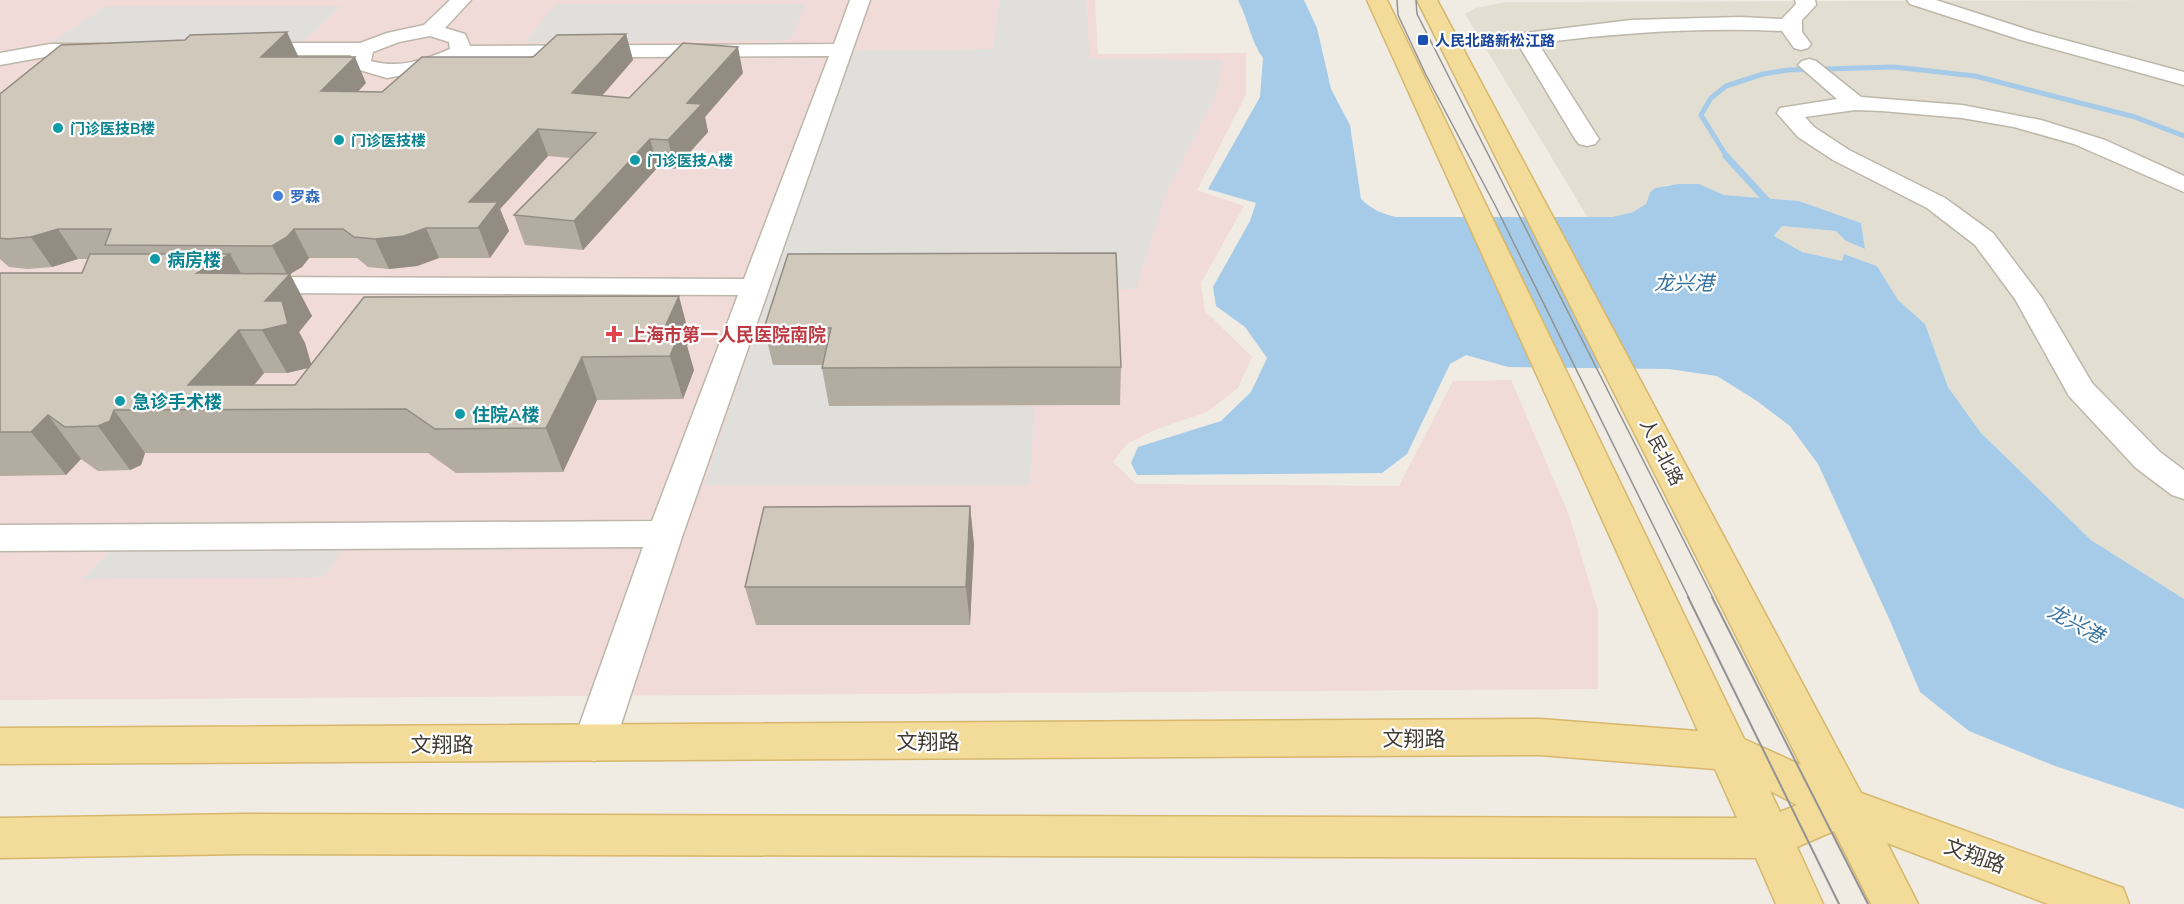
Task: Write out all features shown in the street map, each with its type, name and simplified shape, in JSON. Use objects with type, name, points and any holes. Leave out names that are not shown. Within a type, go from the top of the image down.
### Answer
[{"type":"main road","points":[[1377,0],[1800,904]]},
{"type":"main road","name":"人民北路","points":[[1427,0],[1895,904]]},
{"type":"main road","name":"文翔路","points":[[0,746],[1540,737],[1731,753],[1843,806],[2106,904]]},
{"type":"main road","points":[[0,838],[243,834],[1770,838],[1843,806]]},
{"type":"street","points":[[431,30],[461,0]]},
{"type":"street","points":[[594,743],[665,534],[860,0]]},
{"type":"street","points":[[1805,0],[1806,5],[1792,19],[1792,33],[1806,51],[1824,64],[1814,69],[1855,103]]},
{"type":"street","points":[[1917,0],[2028,36],[2184,79]]},
{"type":"street","points":[[1587,139],[1525,39],[1631,26],[1740,23],[1792,26]]},
{"type":"street","points":[[236,49],[363,49],[394,37],[431,30],[459,38],[461,52]]},
{"type":"street","points":[[363,49],[360,64],[387,72],[430,65],[461,52],[841,50]]},
{"type":"street","points":[[0,59],[50,50],[120,50]]},
{"type":"street","points":[[2184,185],[2068,135],[1972,112],[1916,105],[1855,103],[1788,113],[1806,132],[1840,155],[1936,203],[1984,239],[2028,298],[2080,389],[2148,460],[2184,487]]},
{"type":"street","points":[[228,285],[755,287]]},
{"type":"street","points":[[0,538],[665,534]]},
{"type":"shaded area","name":"上海市第一人民医院南院","points":[[0,0],[1095,0],[1098,54],[1246,53],[1246,95],[1197,190],[1244,206],[1201,283],[1205,311],[1252,357],[1238,388],[1207,412],[1157,429],[1127,444],[1113,462],[1136,484],[1399,486],[1453,381],[1511,380],[1569,515],[1598,611],[1598,689],[0,700]]},
{"type":"shaded area","points":[[1000,0],[1086,0],[1090,59],[1222,60],[1217,92],[1164,198],[1136,289],[795,291],[838,365],[829,406],[1034,406],[1030,485],[704,485],[851,51],[993,49]]},
{"type":"shaded area","points":[[2184,0],[2184,599],[2091,540],[1981,433],[1948,387],[1925,324],[1898,300],[1877,266],[1844,254],[1842,261],[1802,252],[1774,236],[1782,226],[1836,231],[1846,241],[1865,249],[1861,223],[1799,201],[1724,195],[1698,184],[1666,185],[1650,192],[1646,204],[1633,212],[1612,217],[1588,218],[1465,14],[1476,8],[1506,2]]},
{"type":"shaded area","points":[[556,4],[806,4],[790,40],[525,42]]},
{"type":"shaded area","points":[[106,6],[342,6],[303,41],[52,42]]},
{"type":"shaded area","points":[[344,547],[324,577],[83,579],[112,549]]},
{"type":"water","name":"龙兴港","points":[[1238,0],[1304,0],[1317,28],[1331,89],[1350,125],[1361,199],[1386,214],[1396,217],[1612,217],[1633,212],[1646,204],[1650,192],[1655,188],[1678,184],[1699,184],[1724,195],[1799,201],[1861,223],[1865,249],[1846,241],[1836,231],[1782,226],[1774,236],[1802,252],[1842,261],[1844,254],[1877,266],[1898,300],[1925,324],[1948,387],[1981,433],[2091,540],[2184,599],[2184,809],[2055,766],[1969,731],[1920,692],[1818,464],[1790,426],[1757,401],[1717,376],[1669,369],[1508,367],[1466,355],[1450,364],[1407,454],[1382,473],[1137,475],[1131,463],[1138,447],[1221,421],[1251,392],[1267,358],[1245,327],[1216,306],[1213,287],[1250,221],[1256,203],[1208,189],[1260,97],[1263,58],[1255,44]]},
{"type":"building","points":[[287,32],[261,57],[355,57],[321,91],[382,92],[422,57],[533,57],[557,35],[626,34],[572,93],[629,98],[683,43],[738,47],[687,103],[702,104],[668,140],[650,139],[574,221],[514,215],[596,133],[538,129],[469,202],[498,202],[478,228],[426,228],[404,236],[375,239],[354,237],[343,229],[294,229],[287,237],[272,246],[105,245],[111,229],[58,229],[31,237],[0,238],[0,94],[61,45],[185,40],[190,35]]},
{"type":"building","points":[[1116,253],[1121,367],[822,368],[831,328],[764,328],[788,254]]},
{"type":"building","points":[[90,254],[230,254],[197,273],[290,274],[265,301],[282,301],[288,324],[262,330],[239,330],[188,385],[295,385],[364,297],[679,296],[665,327],[682,327],[670,356],[582,357],[546,428],[435,429],[406,409],[114,410],[110,421],[98,426],[65,427],[48,415],[31,432],[0,432],[0,273],[82,273]]},
{"type":"building","points":[[970,506],[966,587],[745,587],[764,507]]},
{"type":"waterway","points":[[1727,157],[1701,115],[1711,98],[1726,86],[1763,74],[1788,70],[1894,67],[1975,76],[2135,117],[2184,136]]},
{"type":"waterway","points":[[1726,156],[1772,206]]},
{"type":"tram line","points":[[1397,0],[1398,15],[1425,73],[1496,207],[1689,598]]},
{"type":"tram line","points":[[1416,0],[1417,14],[1713,598]]},
{"type":"tram line","points":[[1688,597],[1839,904]]},
{"type":"tram line","points":[[1712,597],[1868,904]]},
{"type":"place","name":"人民北路新松江路","points":[[1423,40]]},
{"type":"place","name":"门诊医技B楼","points":[[58,128]]},
{"type":"place","name":"门诊医技楼","points":[[339,140]]},
{"type":"place","name":"门诊医技A楼","points":[[635,160]]},
{"type":"place","name":"罗森","points":[[278,196]]},
{"type":"place","name":"病房楼","points":[[155,259]]},
{"type":"place","name":"上海市第一人民医院南院","points":[[614,334]]},
{"type":"place","name":"急诊手术楼","points":[[120,401]]},
{"type":"place","name":"住院A楼","points":[[460,414]]}]
